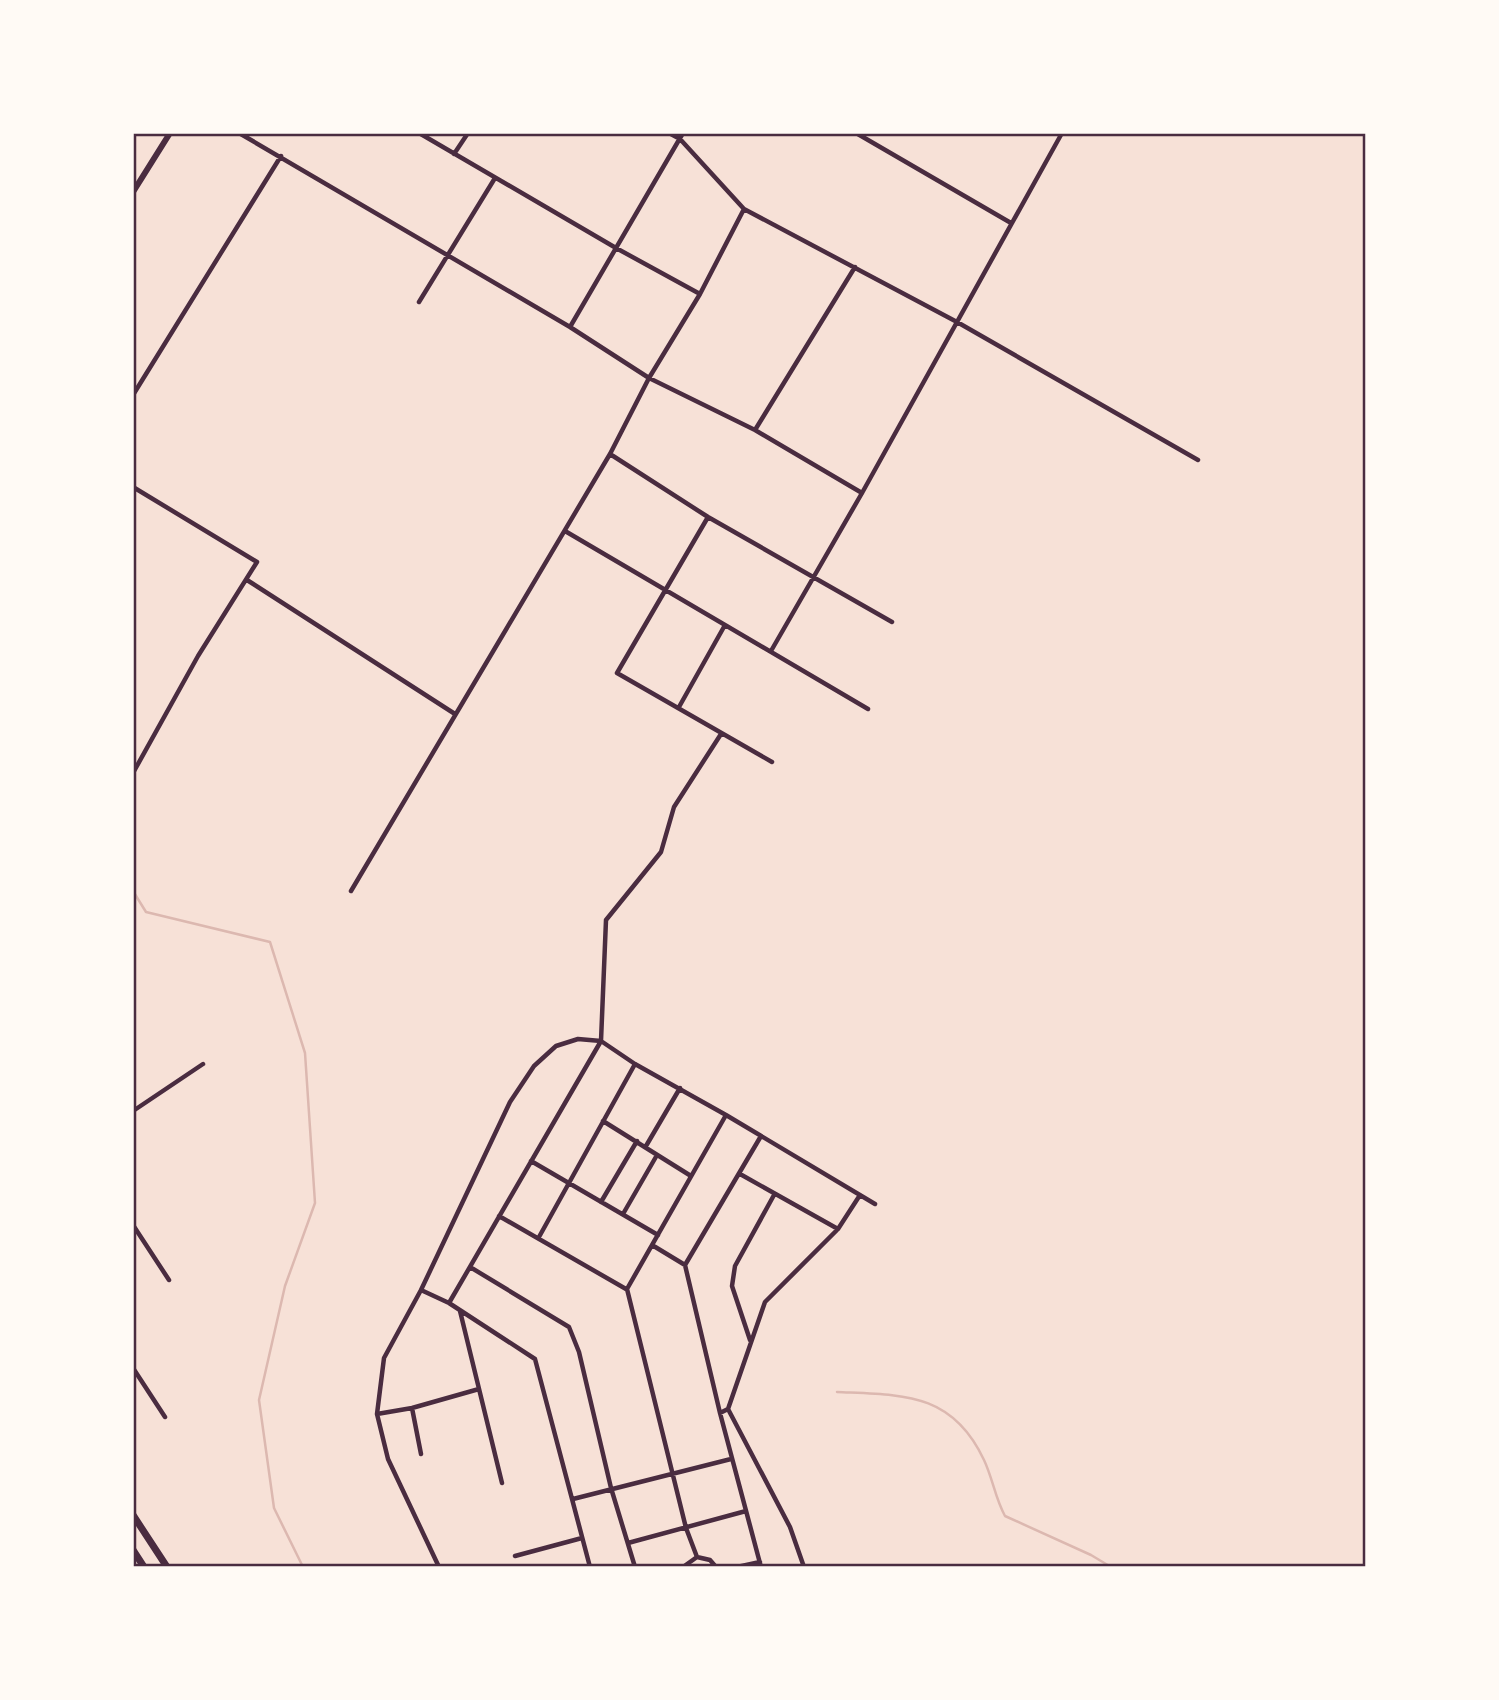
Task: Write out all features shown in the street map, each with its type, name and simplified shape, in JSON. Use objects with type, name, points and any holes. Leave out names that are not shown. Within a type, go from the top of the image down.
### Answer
[{"type":"main road","points":[[133,1515],[167,1567]]},
{"type":"main road","points":[[133,1550],[144,1567]]},
{"type":"street","points":[[133,192],[170,133]]},
{"type":"street","points":[[239,133],[570,327],[649,378],[755,430],[862,493]]},
{"type":"street","points":[[419,133],[700,294]]},
{"type":"street","points":[[454,154],[468,133]]},
{"type":"street","points":[[669,133],[680,139],[744,209],[957,322],[1198,460]]},
{"type":"street","points":[[570,327],[684,133]]},
{"type":"street","points":[[856,133],[1011,223]]},
{"type":"street","points":[[771,651],[1062,133]]},
{"type":"street","points":[[133,396],[281,156]]},
{"type":"street","points":[[419,302],[495,178]]},
{"type":"street","points":[[351,891],[610,454],[649,378],[700,294],[744,209]]},
{"type":"street","points":[[755,430],[855,267]]},
{"type":"street","points":[[610,454],[708,517],[892,622]]},
{"type":"street","points":[[133,487],[257,562],[198,656],[133,774]]},
{"type":"street","points":[[708,517],[617,673],[772,762]]},
{"type":"street","points":[[565,531],[868,709]]},
{"type":"street","points":[[247,580],[455,714]]},
{"type":"street","points":[[679,707],[725,625]]},
{"type":"street","points":[[449,1303],[601,1041],[606,920],[661,852],[674,807],[721,734]]},
{"type":"street","points":[[439,1567],[388,1459],[377,1415],[384,1358],[421,1290],[510,1102],[534,1066],[556,1046],[578,1039],[601,1041],[635,1064],[875,1204]]},
{"type":"street","points":[[133,1111],[202,1064]]},
{"type":"street","points":[[539,1237],[635,1064]]},
{"type":"street","points":[[646,1146],[680,1088]]},
{"type":"street","points":[[697,1557],[686,1528],[627,1289],[726,1115]]},
{"type":"street","points":[[603,1121],[692,1176]]},
{"type":"street","points":[[737,1567],[760,1564],[731,1459],[685,1265],[761,1136]]},
{"type":"street","points":[[601,1202],[637,1141]]},
{"type":"street","points":[[623,1214],[657,1154]]},
{"type":"street","points":[[531,1161],[658,1235]]},
{"type":"street","points":[[740,1174],[838,1229]]},
{"type":"street","points":[[751,1340],[732,1286],[735,1266],[774,1195]]},
{"type":"street","points":[[720,1413],[728,1409],[765,1302],[838,1229],[860,1195]]},
{"type":"street","points":[[499,1216],[627,1289]]},
{"type":"street","points":[[133,1225],[169,1280]]},
{"type":"street","points":[[652,1245],[685,1265]]},
{"type":"street","points":[[470,1267],[569,1327],[579,1352],[611,1488],[635,1567]]},
{"type":"street","points":[[421,1290],[449,1303],[535,1359],[590,1567]]},
{"type":"street","points":[[460,1311],[502,1483]]},
{"type":"street","points":[[133,1368],[165,1417]]},
{"type":"street","points":[[377,1415],[479,1389]]},
{"type":"street","points":[[412,1408],[421,1454]]},
{"type":"street","points":[[728,1409],[790,1527],[804,1567]]},
{"type":"street","points":[[573,1499],[731,1459]]},
{"type":"street","points":[[628,1543],[746,1511]]},
{"type":"street","points":[[515,1556],[582,1538]]},
{"type":"street","points":[[683,1567],[697,1557],[710,1560],[716,1567]]},
{"type":"waterway","points":[[133,891],[146,912],[270,942],[305,1053],[315,1203],[285,1286],[259,1400],[274,1508],[303,1567]]},
{"type":"waterway","points":[[837,1392],[904,1397],[941,1409],[957,1421],[971,1438],[984,1460],[1005,1516],[1091,1555],[1111,1567]]}]
